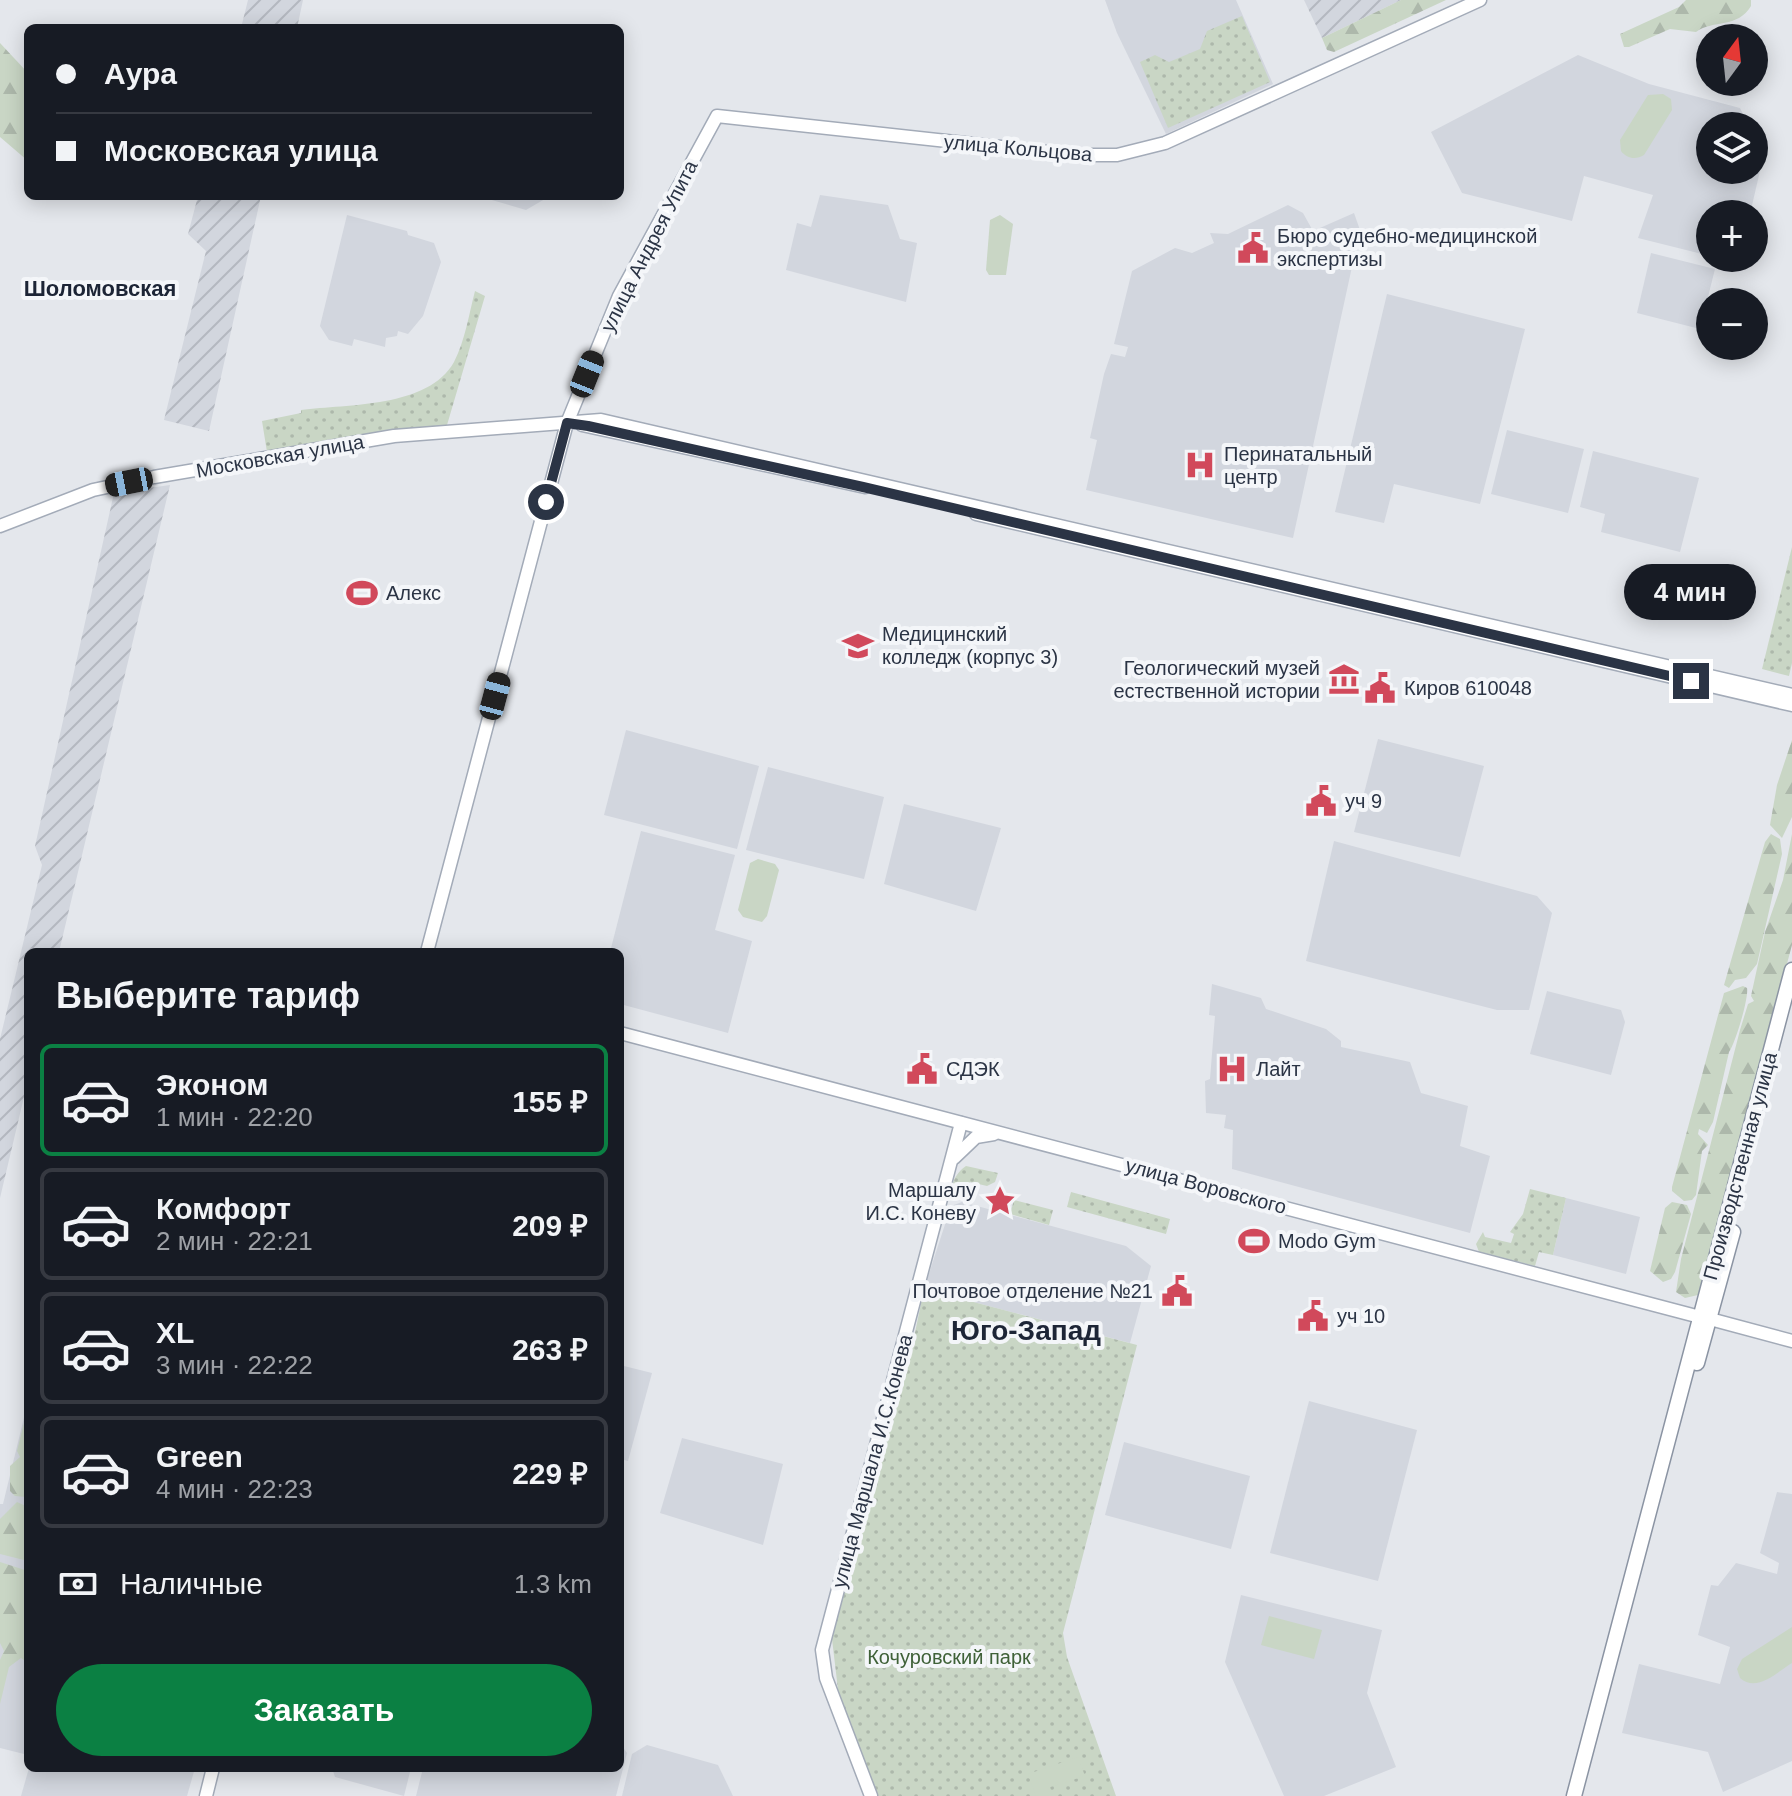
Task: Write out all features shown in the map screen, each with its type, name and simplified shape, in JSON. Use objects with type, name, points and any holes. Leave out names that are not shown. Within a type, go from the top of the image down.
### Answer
[{"type":"highway","name":"Производственная улица","points":[[1705,1318],[1792,970]]},
{"type":"highway","name":"Производственная улица","points":[[1705,1318],[1792,1004]]},
{"type":"highway","points":[[1582,1796],[1599,1718],[1705,1318]]},
{"type":"highway","points":[[1574,1796],[1599,1718]]},
{"type":"main road","name":"улица Кольцова","points":[[717,116],[1024,150],[1117,155],[1165,143],[1480,0]]},
{"type":"main road","name":"улица Андрея Упита","points":[[428,948],[567,423],[619,296],[717,116]]},
{"type":"main road","name":"Московская улица","points":[[0,526],[93,490],[154,477],[394,436],[601,420],[1753,691],[1792,705]]},
{"type":"main road","name":"Московская улица","points":[[1753,691],[1792,695]]},
{"type":"main road","name":"улица Воровского","points":[[624,1034],[1792,1341]]},
{"type":"main road","name":"улица Маршала И.С.Конева","points":[[871,1796],[826,1678],[822,1650],[961,1123]]},
{"type":"main road","points":[[950,1164],[959,1150],[976,1137],[1007,1134]]},
{"type":"main road","points":[[206,1796],[212,1772]]},
{"type":"shaded area","points":[[248,0],[303,0],[298,24],[242,24]]},
{"type":"shaded area","points":[[1105,0],[1236,0],[1273,84],[1166,134],[1117,33]]},
{"type":"shaded area","points":[[1304,0],[1401,0],[1322,38]]},
{"type":"shaded area","points":[[1578,55],[1649,84],[1740,108],[1742,112],[1696,112],[1696,184],[1757,184],[1753,200],[1696,200],[1696,252],[1638,238],[1653,195],[1584,176],[1572,221],[1462,193],[1431,132]]},
{"type":"shaded area","points":[[820,195],[888,205],[900,239],[917,243],[906,302],[786,270],[797,223],[811,227]]},
{"type":"shaded area","points":[[197,200],[260,200],[209,431],[164,420],[206,251],[188,234]]},
{"type":"shaded area","points":[[492,200],[543,200],[526,210]]},
{"type":"shaded area","points":[[1288,205],[1303,213],[1313,231],[1354,213],[1360,230],[1293,538],[1086,490],[1097,440],[1090,438],[1104,374],[1111,354],[1125,357],[1128,347],[1114,344],[1132,271],[1175,248],[1192,253],[1214,243],[1210,233],[1228,234]]},
{"type":"shaded area","points":[[347,215],[407,231],[408,235],[434,243],[441,262],[423,316],[408,334],[398,331],[397,336],[386,338],[385,347],[354,339],[352,346],[329,340],[320,326]]},
{"type":"shaded area","points":[[1651,253],[1696,264],[1696,272],[1714,272],[1710,288],[1696,288],[1696,328],[1637,313]]},
{"type":"shaded area","points":[[1387,294],[1525,329],[1480,504],[1394,484],[1384,523],[1335,512]]},
{"type":"shaded area","points":[[1507,430],[1584,449],[1568,513],[1491,494]]},
{"type":"shaded area","points":[[1593,451],[1699,478],[1680,552],[1601,532],[1605,514],[1580,507]]},
{"type":"shaded area","points":[[170,485],[60,948],[24,948],[24,1097],[0,1198],[0,1039],[42,865],[35,846],[114,493]]},
{"type":"shaded area","points":[[626,730],[759,766],[737,849],[604,815]]},
{"type":"shaded area","points":[[1378,739],[1484,766],[1460,857],[1354,832]]},
{"type":"shaded area","points":[[768,767],[884,797],[864,879],[746,850]]},
{"type":"shaded area","points":[[904,804],[1001,828],[976,911],[884,884]]},
{"type":"shaded area","points":[[641,831],[735,855],[715,930],[752,941],[728,1033],[624,1005],[624,948],[611,948]]},
{"type":"shaded area","points":[[1334,841],[1537,896],[1552,913],[1529,1010],[1497,1010],[1306,961]]},
{"type":"shaded area","points":[[1212,984],[1261,998],[1266,1009],[1326,1029],[1341,1041],[1341,1047],[1410,1062],[1421,1093],[1468,1106],[1460,1146],[1490,1156],[1470,1233],[1232,1169],[1233,1130],[1224,1128],[1226,1115],[1206,1113],[1205,1081],[1210,1079],[1215,1016],[1209,1015]]},
{"type":"shaded area","points":[[1547,991],[1621,1010],[1625,1022],[1611,1075],[1530,1054]]},
{"type":"shaded area","points":[[1566,1198],[1640,1217],[1626,1274],[1553,1255]]},
{"type":"shaded area","points":[[962,1202],[1126,1246],[1151,1266],[1130,1343],[924,1289],[951,1206]]},
{"type":"shaded area","points":[[624,1366],[652,1373],[628,1461],[624,1460]]},
{"type":"shaded area","points":[[1309,1401],[1417,1430],[1378,1581],[1270,1553]]},
{"type":"shaded area","points":[[24,1417],[24,1548],[0,1542],[0,1504],[3,1504]]},
{"type":"shaded area","points":[[682,1438],[783,1464],[763,1545],[660,1513]]},
{"type":"shaded area","points":[[1124,1442],[1250,1476],[1231,1549],[1105,1515]]},
{"type":"shaded area","points":[[1777,1492],[1792,1494],[1792,1761],[1723,1792],[1708,1752],[1622,1733],[1639,1664],[1720,1684],[1730,1647],[1698,1635],[1711,1585],[1718,1586],[1736,1563],[1777,1574],[1779,1563],[1760,1553]]},
{"type":"shaded area","points":[[0,1551],[24,1557],[24,1754],[0,1748]]},
{"type":"shaded area","points":[[1241,1595],[1382,1630],[1367,1693],[1396,1767],[1324,1796],[1284,1796],[1225,1662]]},
{"type":"shaded area","points":[[647,1745],[718,1765],[733,1796],[622,1796],[632,1754]]},
{"type":"shaded area","points":[[28,1772],[194,1772],[187,1796],[21,1796]]},
{"type":"shaded area","points":[[333,1772],[410,1772],[404,1796],[335,1777]]},
{"type":"shaded area","points":[[422,1772],[622,1772],[616,1796],[416,1796]]},
{"type":"green space","points":[[1401,0],[1446,0],[1334,52],[1327,50],[1322,38]]},
{"type":"green space","points":[[1686,0],[1751,0],[1751,6],[1745,13],[1732,21],[1696,24],[1696,32],[1670,29],[1624,47],[1620,34],[1679,7]]},
{"type":"green space","points":[[1242,16],[1270,82],[1168,128],[1140,62],[1155,55],[1169,62],[1200,49],[1207,31]]},
{"type":"green space","points":[[0,43],[24,69],[24,158],[0,137]]},
{"type":"green space","points":[[1663,94],[1671,99],[1672,110],[1644,155],[1635,158],[1626,156],[1621,151],[1620,140],[1648,95]]},
{"type":"green space","points":[[1000,215],[1013,224],[1006,275],[989,275],[986,270],[990,220]]},
{"type":"green space","points":[[475,291],[485,296],[447,425],[267,452],[262,421],[301,413],[301,410],[407,396],[442,377],[458,354]]},
{"type":"green space","points":[[1792,547],[1792,663],[1789,676],[1762,669]]},
{"type":"green space","points":[[1792,740],[1792,817],[1782,838],[1770,825],[1777,785]]},
{"type":"green space","points":[[1771,834],[1780,839],[1782,854],[1757,964],[1746,978],[1735,980],[1729,988],[1724,985],[1765,842]]},
{"type":"green space","points":[[1792,834],[1792,945],[1698,1295],[1685,1298],[1676,1292],[1681,1259],[1740,1030],[1748,1004],[1754,1001],[1751,996],[1765,932],[1783,880]]},
{"type":"green space","points":[[758,859],[775,864],[779,870],[767,916],[762,922],[743,917],[738,910],[750,863]]},
{"type":"green space","points":[[1743,986],[1747,988],[1746,1001],[1729,1052],[1713,1122],[1707,1133],[1699,1129],[1698,1134],[1708,1145],[1702,1151],[1696,1195],[1692,1200],[1684,1201],[1672,1191],[1672,1187],[1724,993]]},
{"type":"green space","points":[[966,1166],[998,1173],[995,1182],[987,1186],[970,1182],[966,1195],[952,1201],[953,1182]]},
{"type":"green space","points":[[1530,1189],[1566,1198],[1553,1255],[1539,1252],[1535,1266],[1479,1252],[1476,1244],[1483,1232],[1485,1237],[1511,1243],[1514,1234],[1510,1232],[1523,1214]]},
{"type":"green space","points":[[1071,1192],[1170,1219],[1166,1234],[1067,1207]]},
{"type":"green space","points":[[1014,1200],[1053,1210],[1049,1225],[1010,1214]]},
{"type":"green space","points":[[1672,1202],[1687,1205],[1691,1214],[1675,1272],[1671,1279],[1663,1282],[1650,1271],[1665,1208]]},
{"type":"green space","name":"Кочуровский парк","points":[[924,1289],[1137,1345],[1063,1633],[1067,1657],[1116,1796],[877,1796],[839,1698],[832,1639],[901,1370],[910,1357]]},
{"type":"green space","points":[[24,1423],[24,1497],[15,1496],[10,1491],[10,1466],[20,1457],[17,1451]]},
{"type":"green space","points":[[17,1502],[24,1505],[24,1560],[0,1554],[0,1519]]},
{"type":"green space","points":[[0,1562],[24,1570],[24,1660],[21,1658],[9,1667],[0,1704],[0,1660],[4,1651],[0,1643]]},
{"type":"green space","points":[[1269,1616],[1322,1630],[1314,1659],[1261,1645]]},
{"type":"green space","points":[[1792,1627],[1792,1663],[1760,1682],[1746,1682],[1740,1678],[1737,1669],[1742,1659]]},
{"type":"green space","points":[[1078,1757],[1085,1776],[1050,1787],[1052,1796],[1036,1796],[1028,1774]]},
{"type":"place","name":"Бюро судебно-медицинской экспертизы","points":[[1253,248]]},
{"type":"place","name":"Перинатальный центр","points":[[1200,465]]},
{"type":"place","name":"Алекс","points":[[362,593]]},
{"type":"place","name":"Медицинский колледж (корпус 3)","points":[[858,646]]},
{"type":"place","name":"Геологический музей естественной истории","points":[[1344,679]]},
{"type":"place","name":"Киров 610048","points":[[1380,688]]},
{"type":"place","name":"уч 9","points":[[1321,801]]},
{"type":"place","name":"СДЭК","points":[[922,1069]]},
{"type":"place","name":"Лайт","points":[[1232,1069]]},
{"type":"place","name":"Маршалу И.С. Коневу","points":[[1000,1201]]},
{"type":"place","name":"Modo Gym","points":[[1254,1241]]},
{"type":"place","name":"Почтовое отделение №21","points":[[1177,1291]]},
{"type":"place","name":"уч 10","points":[[1313,1316]]},
{"type":"district","name":"Шоломовская","points":[[100,288]]},
{"type":"district","name":"Юго-Запад","points":[[1026,1330]]},
{"type":"route","points":[[546,502],[567,423],[588,426],[863,487],[1691,681]]}]
